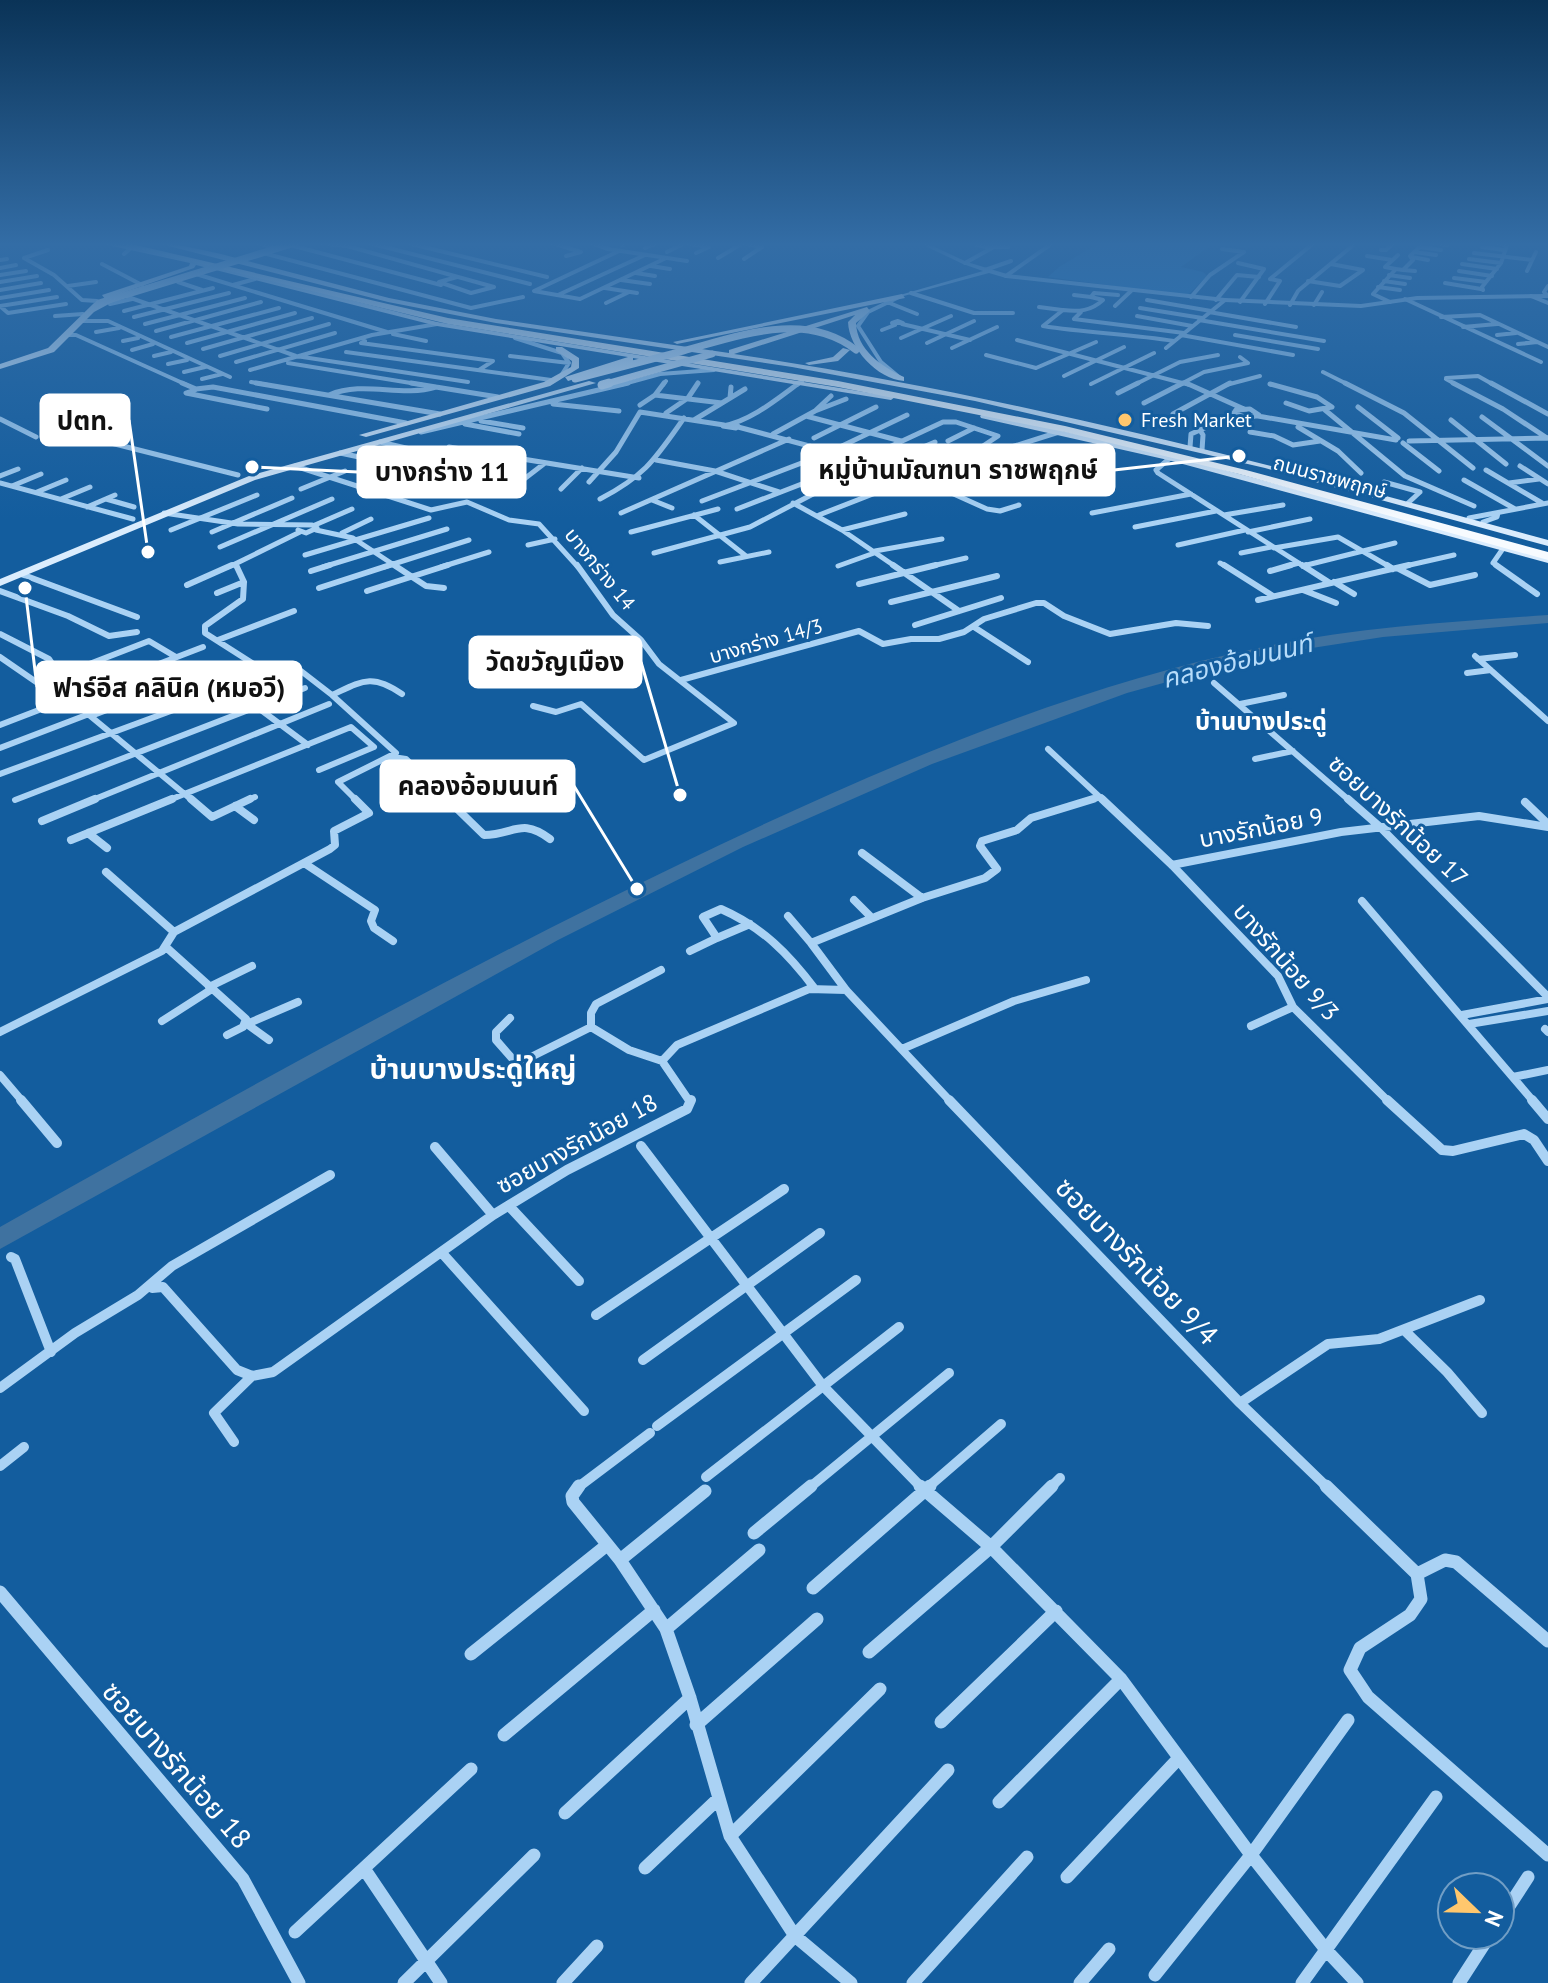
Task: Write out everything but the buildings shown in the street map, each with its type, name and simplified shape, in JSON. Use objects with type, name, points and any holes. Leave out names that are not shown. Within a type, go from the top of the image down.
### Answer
[{"type":"main road","points":[[0,367],[45,353],[67,335]]},
{"type":"main road","points":[[496,335],[897,398]]},
{"type":"main road","name":"ถนนราชพฤกษ์","points":[[519,335],[838,384],[1065,429],[1548,544]]},
{"type":"main road","name":"ถนนราชพฤกษ์","points":[[565,335],[756,363],[957,399],[1186,451],[1548,560]]},
{"type":"main road","points":[[584,335],[764,360],[975,398]]},
{"type":"main road","points":[[607,338],[661,342],[722,335]]},
{"type":"main road","points":[[633,342],[674,344],[734,335]]},
{"type":"main road","points":[[0,583],[240,481],[421,432],[747,335]]},
{"type":"main road","points":[[755,336],[760,335]]},
{"type":"main road","points":[[458,421],[761,335]]},
{"type":"main road","points":[[710,340],[697,346],[725,352],[738,351],[789,335]]},
{"type":"main road","points":[[832,335],[844,339],[851,350]]},
{"type":"main road","points":[[854,335],[876,365],[903,380]]},
{"type":"main road","points":[[588,382],[782,336],[829,338],[842,343],[877,370],[903,380],[1202,450],[1548,544]]},
{"type":"main road","points":[[546,343],[569,353],[576,360],[575,368],[569,374],[549,382]]},
{"type":"main road","points":[[764,360],[825,362],[851,350]]},
{"type":"main road","points":[[0,576],[278,461],[631,359],[657,364],[662,368],[657,373]]},
{"type":"main road","points":[[278,461],[657,373],[721,368]]},
{"type":"main road","points":[[838,384],[1173,459],[1548,560]]},
{"type":"main road","points":[[1253,463],[1316,489]]},
{"type":"main road","points":[[1236,476],[1316,489]]},
{"type":"main road","points":[[1433,511],[1483,522],[1548,544]]},
{"type":"main road","points":[[1385,516],[1548,560]]},
{"type":"street","points":[[67,335],[76,335],[196,389]]},
{"type":"street","points":[[134,335],[230,377]]},
{"type":"street","points":[[171,337],[180,335]]},
{"type":"street","points":[[187,343],[218,335]]},
{"type":"street","points":[[234,335],[296,356],[468,382]]},
{"type":"street","points":[[203,349],[255,335]]},
{"type":"street","points":[[220,356],[293,335]]},
{"type":"street","points":[[236,362],[330,335]]},
{"type":"street","points":[[250,370],[379,335]]},
{"type":"street","points":[[383,335],[361,343],[493,361]]},
{"type":"street","points":[[399,335],[426,341]]},
{"type":"street","points":[[861,335],[881,362],[903,380]]},
{"type":"street","points":[[901,338],[909,335]]},
{"type":"street","points":[[927,343],[944,335]]},
{"type":"street","points":[[947,335],[970,340]]},
{"type":"street","points":[[952,348],[981,335]]},
{"type":"street","points":[[1028,335],[1017,340],[1184,382],[1244,409]]},
{"type":"street","points":[[1134,335],[1174,341]]},
{"type":"street","points":[[1166,348],[1181,335]]},
{"type":"street","points":[[1185,335],[1293,355]]},
{"type":"street","points":[[1226,343],[1235,335],[1318,349]]},
{"type":"street","points":[[1285,335],[1324,341]]},
{"type":"street","points":[[1479,335],[1541,362]]},
{"type":"street","points":[[1497,335],[1502,335]]},
{"type":"street","points":[[1521,335],[1548,347]]},
{"type":"street","points":[[123,341],[139,337]]},
{"type":"street","points":[[515,338],[562,353],[569,363]]},
{"type":"street","points":[[1040,347],[1053,341]]},
{"type":"street","points":[[995,350],[986,355],[1036,368],[1096,342]]},
{"type":"street","points":[[1518,344],[1538,342]]},
{"type":"street","points":[[132,350],[154,344]]},
{"type":"street","points":[[1064,376],[1124,347]]},
{"type":"street","points":[[154,356],[171,352]]},
{"type":"street","points":[[346,352],[549,382],[564,373],[569,363]]},
{"type":"street","points":[[1091,384],[1154,353]]},
{"type":"street","points":[[1118,393],[1180,362],[1218,355]]},
{"type":"street","points":[[1009,362],[1019,357]]},
{"type":"street","points":[[1144,403],[1209,370],[1248,363],[1240,357]]},
{"type":"street","points":[[478,370],[493,361],[512,358],[569,363]]},
{"type":"street","points":[[168,364],[189,359]]},
{"type":"street","points":[[288,363],[500,397]]},
{"type":"street","points":[[184,372],[205,367]]},
{"type":"street","points":[[458,421],[549,404],[674,371],[738,371]]},
{"type":"street","points":[[1323,372],[1389,404],[1473,468]]},
{"type":"street","points":[[202,379],[222,374]]},
{"type":"street","points":[[1173,414],[1238,380],[1260,376]]},
{"type":"street","points":[[1548,412],[1478,376],[1446,378],[1503,409],[1548,439]]},
{"type":"street","points":[[640,405],[655,395],[666,381]]},
{"type":"street","points":[[736,425],[802,381]]},
{"type":"street","points":[[251,382],[440,414]]},
{"type":"street","points":[[666,413],[688,398],[698,383]]},
{"type":"street","points":[[328,395],[340,389],[366,384],[418,392],[436,387]]},
{"type":"street","points":[[1270,384],[1327,402],[1332,407],[1304,410],[1286,403]]},
{"type":"street","points":[[267,409],[186,393],[213,387],[406,423]]},
{"type":"street","points":[[730,398],[731,387]]},
{"type":"street","points":[[694,420],[745,389]]},
{"type":"street","points":[[655,395],[722,403]]},
{"type":"street","points":[[815,411],[831,396]]},
{"type":"street","points":[[772,434],[815,411],[846,399]]},
{"type":"street","points":[[549,404],[619,411]]},
{"type":"street","points":[[814,438],[876,407]]},
{"type":"street","points":[[1358,407],[1439,471]]},
{"type":"street","points":[[1236,414],[1236,410],[1244,409],[1257,411],[1258,416]]},
{"type":"street","points":[[1325,410],[1413,481],[1474,506]]},
{"type":"street","points":[[561,489],[591,470],[625,440],[640,412],[736,425],[834,450],[856,458],[858,462],[737,509]]},
{"type":"street","points":[[1190,447],[1191,434],[1236,414],[1402,440],[1548,439]]},
{"type":"street","points":[[842,446],[907,415]]},
{"type":"street","points":[[806,416],[901,441]]},
{"type":"street","points":[[1482,417],[1548,466]]},
{"type":"street","points":[[600,499],[639,478],[656,460],[684,418]]},
{"type":"street","points":[[0,419],[36,437]]},
{"type":"street","points":[[458,421],[521,431],[476,420]]},
{"type":"street","points":[[1451,420],[1506,464]]},
{"type":"street","points":[[870,456],[943,422],[998,436],[980,448]]},
{"type":"street","points":[[1294,425],[1338,451],[1361,473]]},
{"type":"street","points":[[948,441],[975,428]]},
{"type":"street","points":[[1200,430],[1203,435],[1202,450]]},
{"type":"street","points":[[819,515],[919,476],[1059,432]]},
{"type":"street","points":[[1250,432],[1274,436],[1290,445],[1320,441]]},
{"type":"street","points":[[621,513],[789,439]]},
{"type":"street","points":[[380,442],[466,462]]},
{"type":"street","points":[[654,553],[762,522],[793,503],[935,442]]},
{"type":"street","points":[[111,443],[238,475]]},
{"type":"street","points":[[1022,444],[1053,458]]},
{"type":"street","points":[[449,447],[639,478]]},
{"type":"street","points":[[702,501],[834,450]]},
{"type":"street","points":[[340,453],[383,462]]},
{"type":"street","points":[[487,471],[514,457]]},
{"type":"street","points":[[1173,459],[1156,470],[1272,548],[1354,594]]},
{"type":"street","points":[[656,460],[715,471],[779,492]]},
{"type":"street","points":[[519,483],[545,463]]},
{"type":"street","points":[[887,464],[987,509],[1000,511],[1019,505]]},
{"type":"street","points":[[365,486],[419,465],[432,475]]},
{"type":"street","name":"บางกร่าง 14","points":[[295,466],[435,511],[470,503],[509,520],[539,524],[555,539],[613,615],[641,640],[659,664],[734,723],[644,760],[581,704],[556,712],[533,706]]},
{"type":"street","points":[[1520,466],[1548,484]]},
{"type":"street","points":[[0,476],[18,469]]},
{"type":"street","points":[[589,482],[591,470]]},
{"type":"street","points":[[1486,470],[1545,503]]},
{"type":"street","points":[[301,489],[345,471]]},
{"type":"street","points":[[11,486],[41,474]]},
{"type":"street","points":[[947,491],[997,474]]},
{"type":"street","points":[[1508,483],[1540,479]]},
{"type":"street","points":[[35,493],[66,480]]},
{"type":"street","points":[[1464,480],[1516,510]]},
{"type":"street","points":[[1384,482],[1420,492],[1407,504]]},
{"type":"street","points":[[0,483],[133,519]]},
{"type":"street","points":[[60,499],[90,487]]},
{"type":"street","points":[[1092,513],[1191,494]]},
{"type":"street","points":[[87,507],[115,495]]},
{"type":"street","points":[[171,530],[257,495]]},
{"type":"street","points":[[212,532],[292,498]]},
{"type":"street","points":[[105,499],[134,507]]},
{"type":"street","points":[[220,547],[332,499]]},
{"type":"street","points":[[652,500],[672,508]]},
{"type":"street","points":[[793,503],[819,515],[876,552],[959,611]]},
{"type":"street","points":[[1469,518],[1545,503]]},
{"type":"street","points":[[1224,516],[1283,505]]},
{"type":"street","points":[[315,528],[352,509]]},
{"type":"street","points":[[631,532],[718,509]]},
{"type":"street","points":[[1135,527],[1216,511]]},
{"type":"street","points":[[164,513],[197,520],[273,524],[300,530]]},
{"type":"street","points":[[1483,522],[1497,517],[1498,513]]},
{"type":"street","points":[[842,530],[905,514]]},
{"type":"street","points":[[694,515],[746,556]]},
{"type":"street","points":[[305,555],[429,518]]},
{"type":"street","points":[[342,533],[371,519]]},
{"type":"street","points":[[1178,545],[1310,519]]},
{"type":"street","points":[[187,585],[300,530],[315,528],[342,533],[430,587],[444,588]]},
{"type":"street","points":[[311,571],[447,529]]},
{"type":"street","points":[[1241,553],[1332,537],[1430,585],[1475,575]]},
{"type":"street","points":[[528,545],[555,539]]},
{"type":"street","points":[[838,566],[876,552],[942,539]]},
{"type":"street","points":[[319,588],[469,540]]},
{"type":"street","points":[[1270,571],[1395,543]]},
{"type":"street","points":[[1502,550],[1493,563],[1537,594]]},
{"type":"street","points":[[367,591],[489,552]]},
{"type":"street","points":[[720,562],[769,552]]},
{"type":"street","points":[[1258,600],[1454,555]]},
{"type":"street","points":[[859,584],[966,558]]},
{"type":"street","points":[[1220,563],[1273,596]]},
{"type":"street","points":[[235,564],[244,582],[243,599],[205,626],[205,633],[263,670]]},
{"type":"street","points":[[21,574],[137,617]]},
{"type":"street","points":[[891,602],[997,576]]},
{"type":"street","points":[[217,593],[244,582]]},
{"type":"street","points":[[1303,589],[1336,603]]},
{"type":"street","points":[[0,591],[68,616],[109,636],[137,632]]},
{"type":"street","points":[[915,625],[1001,598]]},
{"type":"street","points":[[1028,662],[974,627],[984,619],[1040,603],[1110,634],[1176,623],[1208,626]]},
{"type":"street","points":[[218,640],[294,611]]},
{"type":"street","name":"บางกร่าง 14/3","points":[[681,680],[859,631],[883,644],[911,639],[939,639],[974,627]]},
{"type":"street","points":[[0,634],[49,659],[53,665],[48,680]]},
{"type":"street","points":[[48,680],[149,641],[176,657]]},
{"type":"street","points":[[0,725],[203,647]]},
{"type":"street","points":[[1515,655],[1476,657],[1548,721]]},
{"type":"street","points":[[0,657],[42,686]]},
{"type":"street","points":[[0,748],[228,664]]},
{"type":"street","points":[[1467,673],[1491,670]]},
{"type":"street","points":[[301,671],[396,753],[393,757]]},
{"type":"street","points":[[332,695],[375,679],[383,680],[402,694]]},
{"type":"street","points":[[48,680],[212,817],[255,797]]},
{"type":"street","points":[[0,774],[252,681]]},
{"type":"street","name":"ซอยบางรักน้อย 17","points":[[1214,683],[1380,827],[1548,998]]},
{"type":"street","points":[[15,800],[305,688]]},
{"type":"street","points":[[1240,704],[1284,695]]},
{"type":"street","points":[[42,821],[329,704]]},
{"type":"street","points":[[257,707],[308,745]]},
{"type":"street","points":[[71,840],[351,727],[374,747],[319,770]]},
{"type":"street","name":"บางรักน้อย 9/3","points":[[1048,749],[1172,865],[1278,976],[1293,1007],[1431,1143],[1442,1150],[1453,1151],[1524,1134],[1534,1140],[1548,1161]]},
{"type":"street","points":[[1255,759],[1293,751]]},
{"type":"street","points":[[0,1032],[166,947],[169,936],[174,932],[335,845],[334,831],[369,813],[338,782],[393,757],[406,759],[484,835],[496,835],[525,824],[537,827],[550,839]]},
{"type":"street","points":[[811,943],[922,898],[989,876],[997,869],[996,864],[983,852],[980,846],[982,841],[1017,830],[1031,818],[1101,797]]},
{"type":"street","points":[[1525,802],[1548,825]]},
{"type":"street","points":[[235,806],[254,820]]},
{"type":"street","name":"บางรักน้อย 9","points":[[1172,865],[1380,827],[1479,816],[1548,825]]},
{"type":"street","points":[[88,833],[107,848]]},
{"type":"street","points":[[862,853],[922,898]]},
{"type":"street","points":[[304,863],[375,910],[371,921],[374,928],[393,941]]},
{"type":"street","points":[[106,872],[174,932]]},
{"type":"street","points":[[854,900],[872,918]]},
{"type":"street","points":[[1362,901],[1548,1119]]},
{"type":"street","points":[[717,938],[703,917],[721,909],[784,946],[815,989]]},
{"type":"street","name":"ซอยบางรักน้อย 9/4","points":[[788,916],[846,990],[1240,1403],[1417,1574]]},
{"type":"street","points":[[690,951],[750,924]]},
{"type":"street","points":[[166,947],[247,1024],[269,1040]]},
{"type":"street","points":[[162,1021],[211,988],[252,966]]},
{"type":"street","points":[[510,1018],[496,1032],[496,1040],[519,1064],[591,1027],[591,1013],[596,1004],[661,970]]},
{"type":"street","points":[[902,1049],[1014,1001],[1086,980]]},
{"type":"street","name":"ซอยบางรักน้อย 18","points":[[662,1061],[677,1045],[791,995],[815,989],[846,990]]},
{"type":"street","points":[[1462,1015],[1548,998]]},
{"type":"street","points":[[227,1035],[298,1002]]},
{"type":"street","points":[[1251,1026],[1293,1007]]},
{"type":"street","points":[[1469,1024],[1548,1011]]},
{"type":"street","name":"ซอยบางรักน้อย 18","points":[[252,1376],[273,1372],[493,1215],[567,1170],[687,1109],[691,1100],[662,1061],[629,1050],[591,1027]]},
{"type":"street","points":[[1513,1077],[1548,1070]]},
{"type":"street","points":[[0,1075],[57,1143]]},
{"type":"street","points":[[641,1146],[823,1386],[925,1491],[991,1547],[1121,1679],[1251,1855],[1327,1951],[1357,1983]]},
{"type":"street","points":[[435,1147],[493,1215]]},
{"type":"street","points":[[0,1388],[73,1334],[152,1288],[172,1266],[330,1175]]},
{"type":"street","points":[[596,1315],[784,1189]]},
{"type":"street","points":[[509,1206],[579,1281]]},
{"type":"street","points":[[643,1360],[820,1233]]},
{"type":"street","points":[[442,1253],[584,1411]]},
{"type":"street","points":[[11,1257],[15,1259],[51,1352]]},
{"type":"street","points":[[851,1983],[795,1936],[730,1836],[690,1698],[666,1629],[620,1560],[573,1502],[572,1496],[577,1488],[856,1280]]},
{"type":"street","points":[[152,1288],[163,1287],[237,1370],[252,1376],[214,1413],[234,1442]]},
{"type":"street","points":[[1240,1403],[1328,1344],[1379,1339],[1480,1300]]},
{"type":"street","points":[[706,1477],[899,1327]]},
{"type":"street","points":[[1404,1330],[1447,1372],[1482,1413]]},
{"type":"street","points":[[754,1533],[949,1373]]},
{"type":"street","points":[[813,1588],[1001,1424]]},
{"type":"street","points":[[0,1466],[24,1447]]},
{"type":"street","points":[[869,1652],[991,1547],[1060,1478]]},
{"type":"street","points":[[620,1560],[705,1491]]},
{"type":"street","points":[[471,1654],[607,1545]]},
{"type":"street","points":[[666,1629],[759,1550]]},
{"type":"street","points":[[1548,1641],[1456,1562],[1445,1560],[1417,1574],[1421,1599],[1410,1615],[1360,1648],[1350,1670],[1368,1697],[1548,1855]]},
{"type":"street","name":"ซอยบางรักน้อย 18","points":[[0,1592],[243,1879],[299,1983]]},
{"type":"street","points":[[504,1735],[654,1610]]},
{"type":"street","points":[[941,1722],[1056,1611]]},
{"type":"street","points":[[696,1725],[817,1619]]},
{"type":"street","points":[[999,1802],[1121,1679]]},
{"type":"street","points":[[730,1836],[880,1689]]},
{"type":"street","points":[[565,1813],[690,1698]]},
{"type":"street","points":[[1155,1975],[1251,1855],[1348,1720]]},
{"type":"street","points":[[1067,1877],[1179,1758]]},
{"type":"street","points":[[295,1932],[471,1769]]},
{"type":"street","points":[[751,1983],[948,1770]]},
{"type":"street","points":[[1302,1983],[1436,1797]]},
{"type":"street","points":[[645,1868],[718,1799]]},
{"type":"street","points":[[404,1983],[534,1855]]},
{"type":"street","points":[[913,1983],[1027,1857]]},
{"type":"street","points":[[365,1870],[441,1983]]},
{"type":"street","points":[[1516,1895],[1528,1877]]},
{"type":"street","points":[[563,1983],[597,1946]]},
{"type":"street","points":[[1080,1983],[1109,1949]]},
{"type":"street","points":[[1459,1983],[1480,1951]]},
{"type":"waterway","name":"คลองอ้อมนนท์","points":[[0,1239],[286,1078],[551,936],[737,843],[926,760],[1121,690],[1221,661],[1342,638],[1548,619]]},
{"type":"place","name":"Fresh Market","points":[[1125,420]]},
{"type":"place","name":"หมู่บ้านมัณฑนา ราชพฤกษ์","points":[[1239,456]]},
{"type":"place","name":"บางกร่าง 11","points":[[252,467]]},
{"type":"place","name":"ปตท.","points":[[148,552]]},
{"type":"place","name":"ฟาร์อีส คลินิค (หมอวี)","points":[[25,588]]},
{"type":"place","name":"วัดขวัญเมือง","points":[[680,795]]},
{"type":"place","name":"คลองอ้อมนนท์","points":[[637,889]]},
{"type":"district","name":"บ้านบางประดู่","points":[[1261,722]]},
{"type":"district","name":"บ้านบางประดู่ใหญ่","points":[[473,1069]]}]
